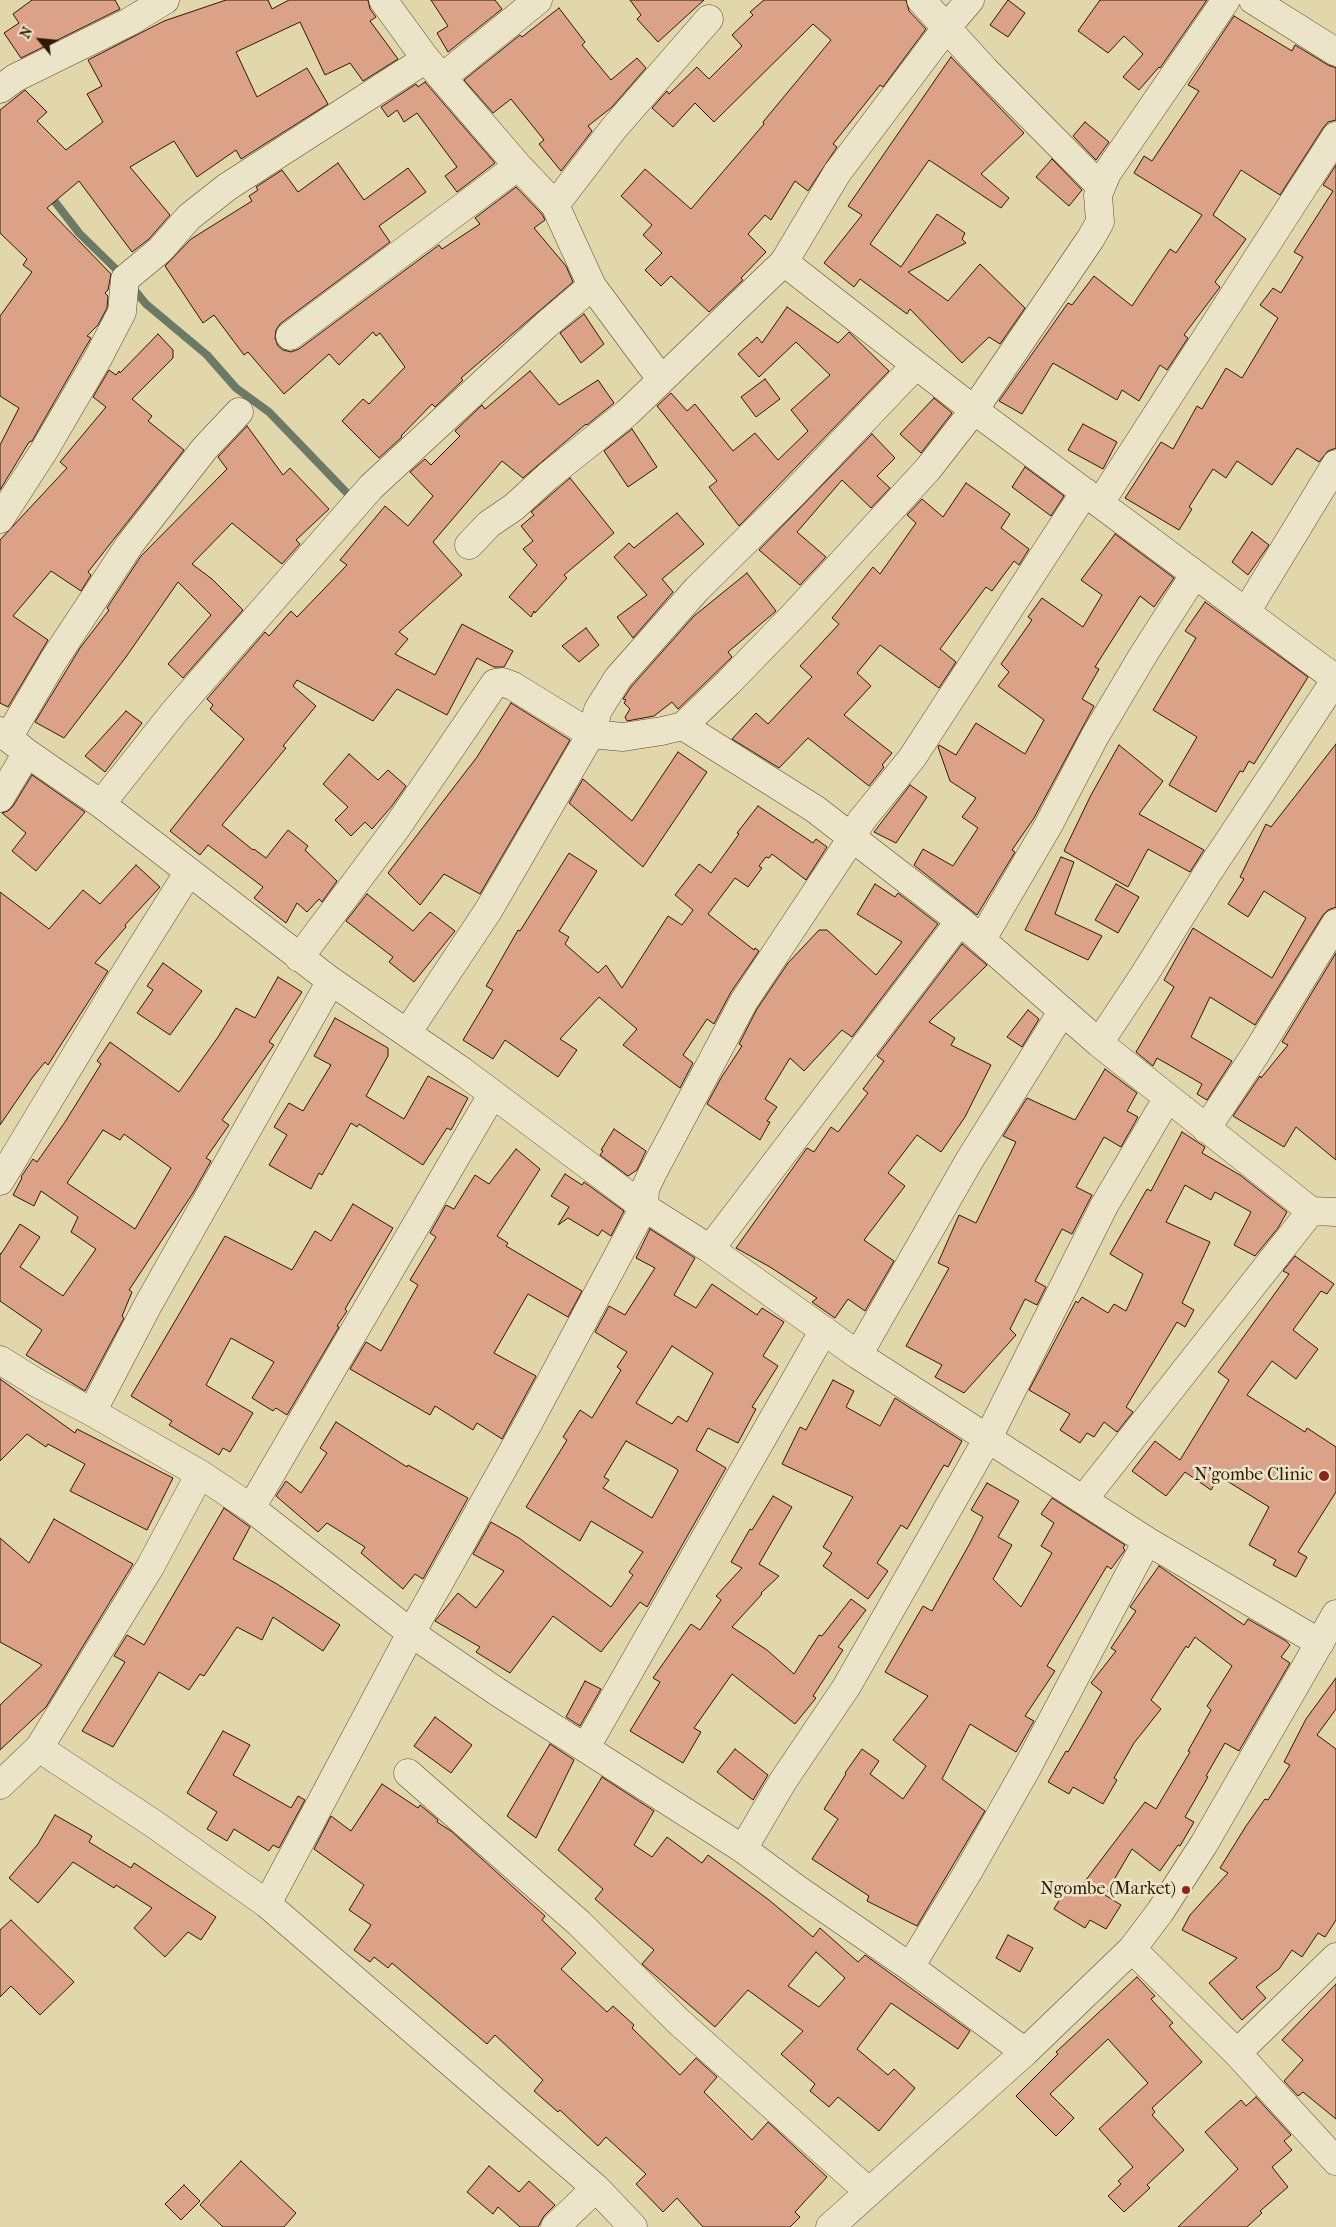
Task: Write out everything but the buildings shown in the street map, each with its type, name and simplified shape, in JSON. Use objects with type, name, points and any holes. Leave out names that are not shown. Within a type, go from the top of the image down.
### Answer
[{"type":"street","points":[[0,89],[15,78],[128,22],[165,0]]},
{"type":"street","points":[[383,0],[434,68],[518,166],[555,205],[592,286],[660,379]]},
{"type":"street","points":[[0,519],[45,449],[122,312],[125,279],[160,250],[188,217],[227,187],[434,68],[538,0]]},
{"type":"street","points":[[921,0],[985,70],[1100,186]]},
{"type":"street","points":[[469,545],[490,524],[627,413],[660,379],[784,262],[837,173],[947,27],[970,0]]},
{"type":"street","points":[[299,958],[401,821],[495,683],[502,682],[513,686],[590,734],[623,738],[683,726],[736,676],[876,528],[928,470],[974,410],[1100,222],[1098,195],[1107,172],[1226,0]]},
{"type":"street","points":[[1253,0],[1336,52]]},
{"type":"street","points":[[555,205],[614,128],[709,19]]},
{"type":"street","points":[[268,1904],[411,1634],[528,1424],[644,1207],[646,1189],[652,1174],[744,1001],[852,838],[860,821],[912,758],[1092,497],[1336,136]]},
{"type":"street","points":[[290,336],[518,166]]},
{"type":"street","points":[[784,262],[974,410],[1336,679],[1207,874],[1099,1044]]},
{"type":"street","points":[[101,804],[175,711],[371,487],[546,325],[592,286]]},
{"type":"street","points":[[407,1034],[488,911],[590,734],[598,710],[618,678],[697,589],[791,496],[916,365]]},
{"type":"street","points":[[0,798],[12,740],[53,661],[130,544],[204,448],[239,412]]},
{"type":"street","points":[[1246,612],[1336,464]]},
{"type":"street","points":[[982,939],[1048,826],[1095,736],[1145,652],[1196,574]]},
{"type":"street","points":[[683,726],[815,810],[852,838],[982,939],[1099,1044],[1206,1129],[1324,1212],[1083,1500]]},
{"type":"street","points":[[12,740],[101,804],[299,958],[462,1071],[644,1207],[710,1249],[858,1355],[1147,1541],[1320,1643]]},
{"type":"street","points":[[0,1181],[188,873]]},
{"type":"street","points":[[710,1249],[960,921]]},
{"type":"street","points":[[1206,1129],[1255,1055],[1336,923]]},
{"type":"street","points":[[92,1412],[149,1303],[331,981]]},
{"type":"street","points":[[858,1355],[974,1152],[1062,1012]]},
{"type":"street","points":[[251,1508],[492,1095]]},
{"type":"street","points":[[743,1849],[784,1781],[847,1686],[988,1438],[1104,1206],[1167,1098]]},
{"type":"street","points":[[586,1747],[824,1330]]},
{"type":"street","points":[[0,1360],[37,1383],[200,1474],[251,1508],[411,1634],[498,1693],[586,1747],[743,1849],[910,1967],[1025,2052]]},
{"type":"street","points":[[0,1785],[38,1748],[150,1567],[200,1474]]},
{"type":"street","points":[[910,1967],[968,1872],[1023,1774],[1147,1541]]},
{"type":"street","points":[[830,2227],[1025,2052],[1132,1949],[1160,1912],[1204,1844],[1336,1614]]},
{"type":"street","points":[[38,1748],[154,1824],[268,1904],[596,2188],[633,2227]]},
{"type":"street","points":[[408,1773],[579,1923],[678,2021],[868,2192]]},
{"type":"street","points":[[1132,1949],[1237,2054],[1336,2161]]},
{"type":"street","points":[[1237,2054],[1336,1957]]},
{"type":"street","points":[[555,2227],[596,2188]]},
{"type":"waterway","points":[[49,194],[79,233],[123,276]]},
{"type":"waterway","points":[[132,287],[146,304],[207,355],[236,388],[269,412],[348,494]]},
{"type":"place","name":"N'gombe Clinic","points":[[1324,1476]]},
{"type":"place","name":"Ngombe (Market)","points":[[1186,1890]]}]
